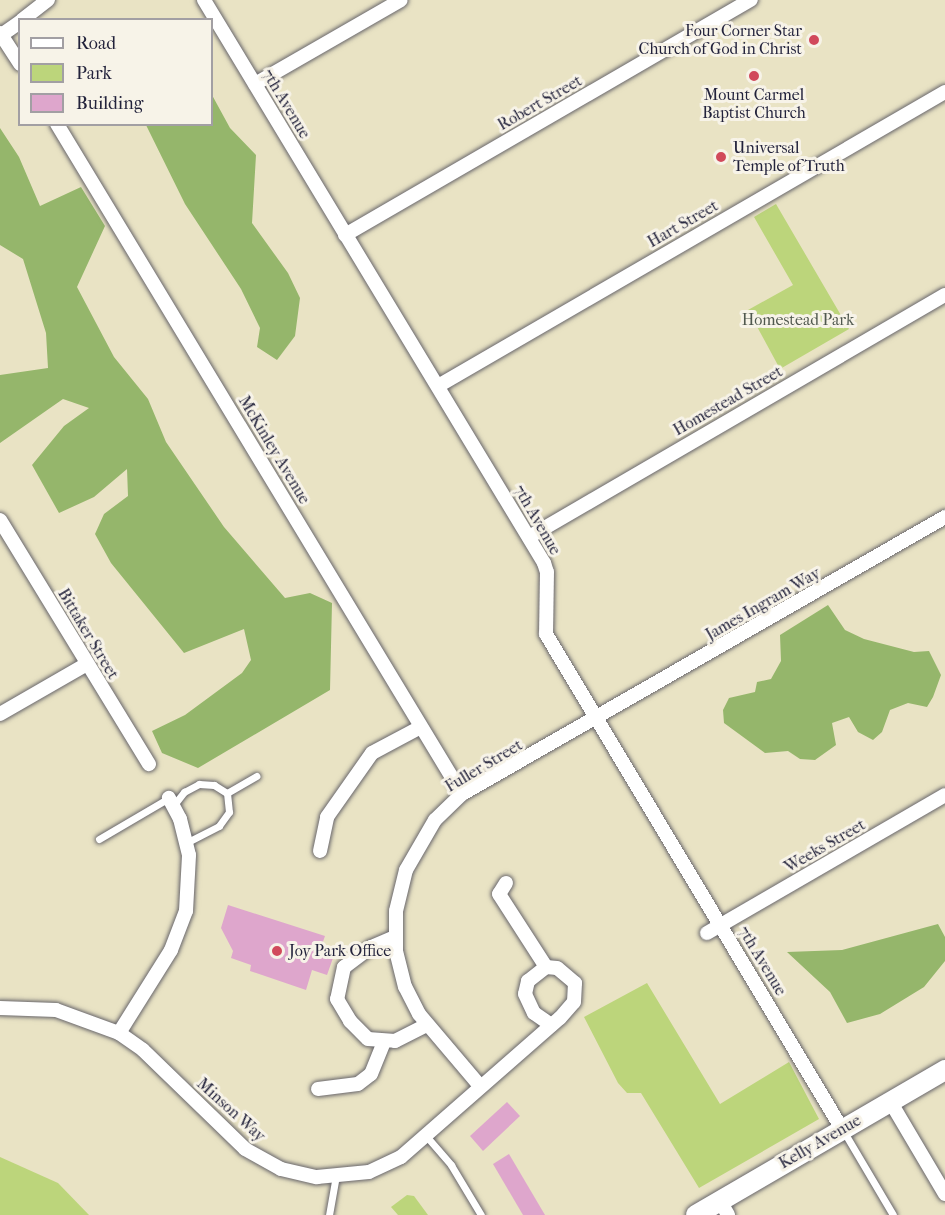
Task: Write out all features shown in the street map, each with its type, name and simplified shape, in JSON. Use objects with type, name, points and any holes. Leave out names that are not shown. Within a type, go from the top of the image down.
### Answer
[{"type":"main road","name":"Kelly Avenue","points":[[696,1215],[724,1208],[842,1129],[945,1070]]},
{"type":"street","points":[[25,18],[48,0]]},
{"type":"street","name":"7th Avenue","points":[[204,0],[529,537],[547,572],[546,634],[842,1129]]},
{"type":"street","points":[[255,84],[401,0]]},
{"type":"street","name":"Robert Street","points":[[345,235],[752,0]]},
{"type":"street","points":[[18,23],[0,35],[18,61]]},
{"type":"street","name":"Hart Street","points":[[438,386],[945,92]]},
{"type":"street","name":"McKinley Avenue","points":[[58,126],[462,794]]},
{"type":"street","name":"Homestead Street","points":[[529,537],[945,295]]},
{"type":"street","name":"James Ingram Way","points":[[598,719],[945,518]]},
{"type":"street","name":"Bittaker Street","points":[[0,520],[148,764]]},
{"type":"street","points":[[0,714],[87,664]]},
{"type":"street","name":"Fuller Street","points":[[480,1086],[427,1025],[405,987],[395,937],[398,897],[414,852],[435,820],[462,794],[598,719]]},
{"type":"street","points":[[320,851],[327,817],[372,753],[421,727]]},
{"type":"street","name":"Weeks Street","points":[[707,933],[945,795]]},
{"type":"street","points":[[119,1033],[177,937],[188,896],[187,842],[171,802]]},
{"type":"street","points":[[506,883],[500,894],[546,967],[528,981],[525,994],[534,1013],[551,1025]]},
{"type":"street","points":[[395,937],[354,957],[344,967],[338,984],[337,999],[350,1021],[368,1039],[384,1042],[395,1041],[427,1025]]},
{"type":"street","name":"Minson Way","points":[[0,1008],[56,1010],[119,1033],[143,1050],[245,1149],[281,1169],[336,1177],[380,1168],[427,1137],[480,1086],[551,1025],[574,1002],[575,983],[557,968],[546,967]]},
{"type":"street","points":[[318,1089],[358,1084],[371,1074],[384,1042]]},
{"type":"street","points":[[890,1101],[945,1194]]},
{"type":"lane","points":[[227,793],[257,776]]},
{"type":"lane","points":[[99,838],[171,802],[199,784],[214,785],[227,793]]},
{"type":"lane","points":[[187,842],[219,826],[229,812],[227,793]]},
{"type":"lane","points":[[842,1129],[893,1215]]},
{"type":"lane","points":[[427,1137],[452,1165],[481,1215]]},
{"type":"lane","points":[[329,1215],[336,1177]]},
{"type":"green space","points":[[213,97],[230,128],[256,155],[252,223],[288,273],[300,298],[295,336],[277,360],[257,347],[260,328],[241,289],[185,204],[146,126],[213,126]]},
{"type":"green space","points":[[0,128],[19,157],[40,206],[81,187],[105,226],[77,287],[114,357],[148,399],[166,442],[224,527],[285,598],[310,593],[332,603],[330,690],[198,768],[162,753],[152,731],[185,715],[242,673],[251,660],[244,629],[184,653],[111,563],[95,534],[104,514],[128,496],[127,469],[94,497],[59,513],[32,465],[64,426],[89,408],[63,399],[0,443],[0,375],[48,368],[46,333],[23,259],[0,245]]},
{"type":"green space","name":"Homestead Park","points":[[776,204],[849,329],[780,369],[748,310],[793,285],[754,217]]},
{"type":"green space","points":[[828,605],[845,630],[864,639],[914,652],[929,651],[941,675],[933,697],[927,707],[908,703],[890,710],[882,732],[873,740],[858,732],[849,717],[832,723],[836,745],[815,760],[800,759],[788,751],[765,753],[724,723],[723,710],[729,698],[755,692],[757,682],[771,679],[781,661],[780,635]]},
{"type":"green space","points":[[938,924],[945,937],[945,961],[924,987],[880,1014],[847,1023],[830,992],[787,952],[842,950]]},
{"type":"green space","points":[[647,983],[720,1104],[789,1062],[819,1119],[699,1188],[641,1093],[627,1093],[618,1083],[584,1017]]},
{"type":"green space","points":[[0,1157],[58,1183],[89,1215],[0,1215]]},
{"type":"green space","points":[[407,1195],[414,1196],[428,1215],[398,1215],[391,1207]]},
{"type":"building","name":"Joy Park Office","points":[[228,905],[325,936],[319,953],[333,958],[327,975],[312,970],[306,990],[250,971],[251,965],[231,958],[233,951],[221,928]]},
{"type":"building","points":[[507,1102],[520,1116],[483,1151],[470,1136]]},
{"type":"building","points":[[509,1154],[545,1215],[523,1215],[493,1164]]},
{"type":"place","name":"Four Corner Star Church of God in Christ","points":[[814,40]]},
{"type":"place","name":"Mount Carmel Baptist Church","points":[[754,76]]},
{"type":"place","name":"Universal Temple of Truth","points":[[721,157]]},
{"type":"place","name":"Joy Park Office","points":[[277,951]]}]
